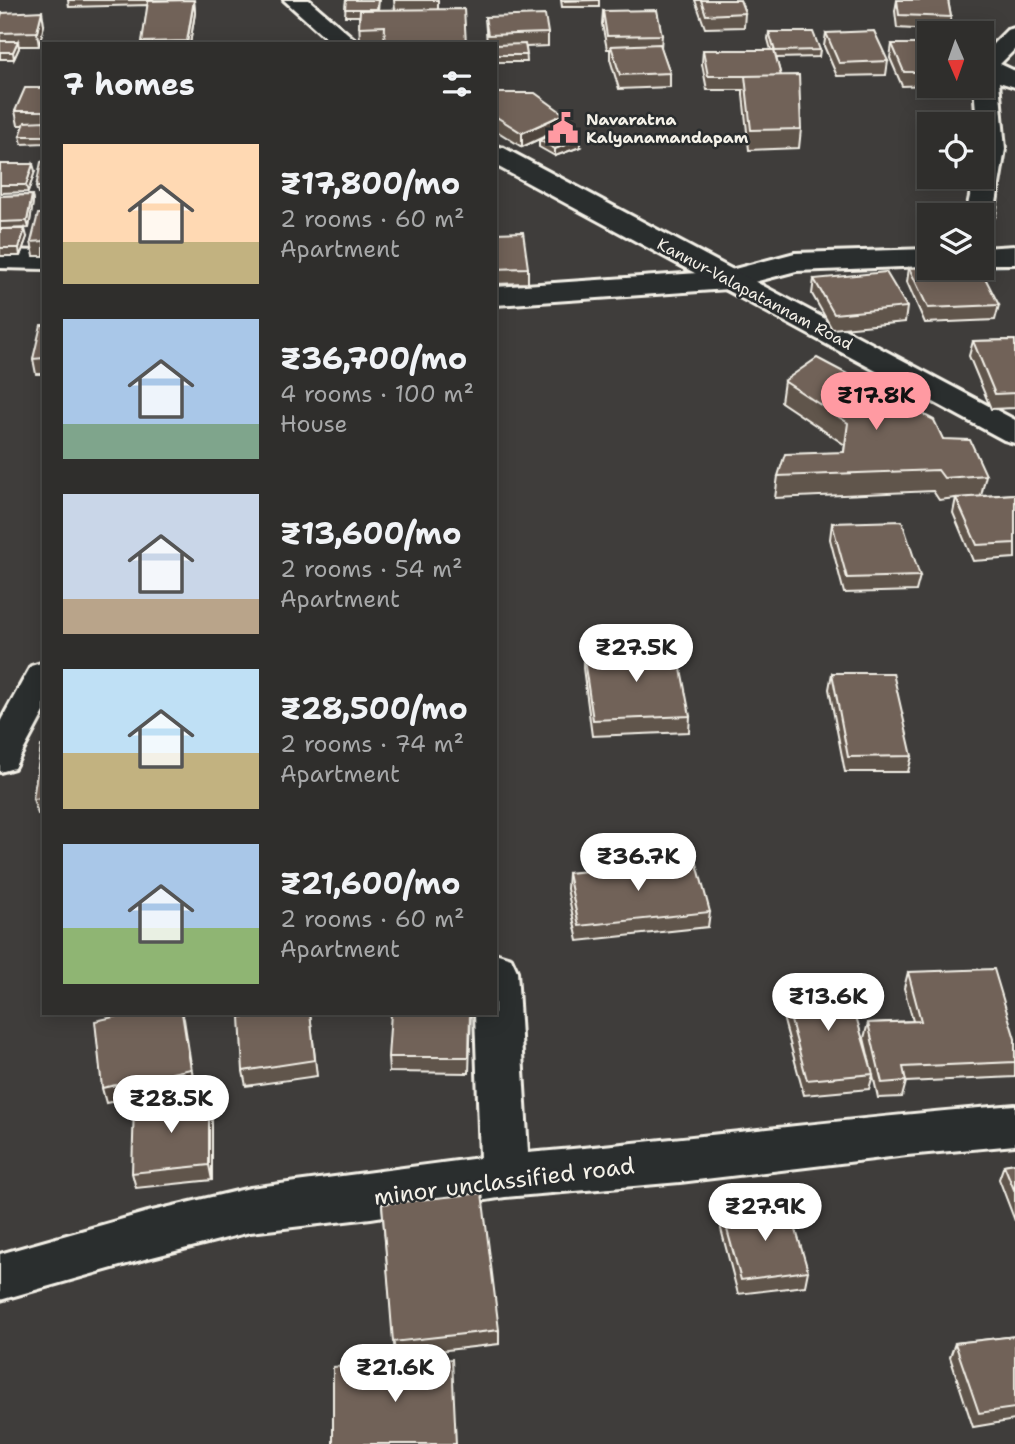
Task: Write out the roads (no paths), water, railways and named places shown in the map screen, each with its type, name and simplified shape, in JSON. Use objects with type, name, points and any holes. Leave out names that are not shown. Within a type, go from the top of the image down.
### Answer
[{"type":"street","points":[[295,0],[346,42]]},
{"type":"street","points":[[994,57],[1015,35]]},
{"type":"street","points":[[994,70],[1015,80]]},
{"type":"street","points":[[982,203],[992,149],[988,98]]},
{"type":"street","name":"Kannur-Valapatannam Road","points":[[497,155],[1015,433]]},
{"type":"street","points":[[994,256],[1015,255]]},
{"type":"street","points":[[497,296],[729,280],[795,262],[917,257]]},
{"type":"street","points":[[0,259],[42,260]]},
{"type":"street","points":[[0,758],[42,679]]},
{"type":"street","points":[[497,1012],[505,1176]]},
{"type":"street","name":"minor unclassified road","points":[[0,1277],[148,1235],[250,1210],[371,1196],[505,1176],[680,1161],[1015,1125]]},
{"type":"waterway","points":[[994,265],[1015,264]]},
{"type":"place","name":"Navaratna Kalyanamandapam","points":[[563,128]]}]
